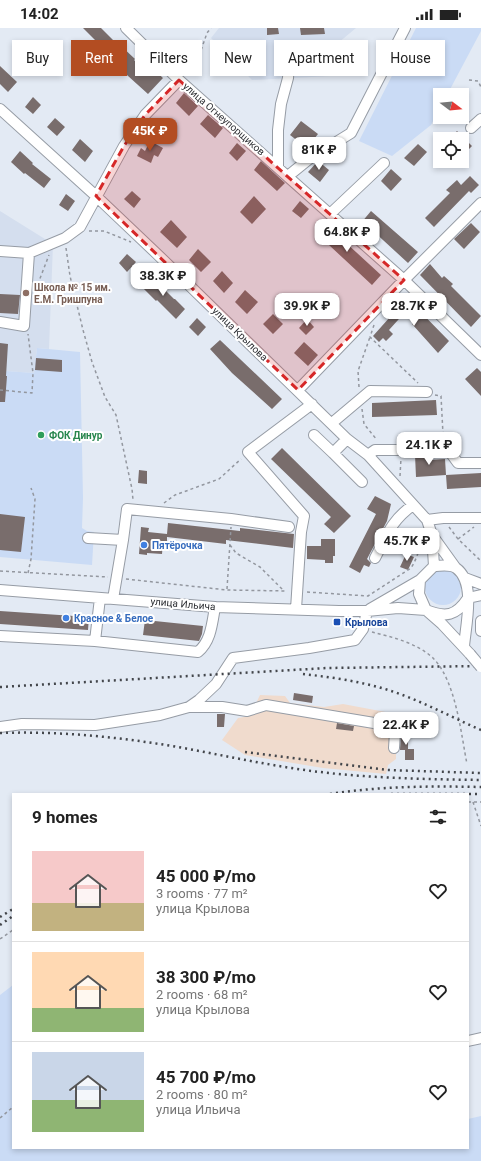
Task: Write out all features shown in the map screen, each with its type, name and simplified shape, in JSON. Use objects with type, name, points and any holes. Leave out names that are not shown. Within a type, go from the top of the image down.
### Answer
[{"type":"street","points":[[288,176],[309,159],[352,133],[406,28]]},
{"type":"street","name":"улица Огнеупорщиков","points":[[131,30],[179,80],[278,166],[404,280],[481,355]]},
{"type":"street","points":[[278,166],[278,130],[281,104],[288,76]]},
{"type":"street","points":[[0,251],[29,253],[65,238],[80,227],[124,146],[145,115],[179,80]]},
{"type":"street","name":"улица Крылова","points":[[0,109],[96,196],[347,439],[368,455],[427,520],[432,536]]},
{"type":"street","points":[[471,128],[481,119]]},
{"type":"street","points":[[330,214],[384,163]]},
{"type":"street","points":[[298,390],[404,280],[479,208]]},
{"type":"street","points":[[0,322],[24,326],[29,253]]},
{"type":"street","points":[[332,423],[370,391],[428,392]]},
{"type":"street","points":[[296,609],[301,532],[304,516],[248,452],[312,404]]},
{"type":"street","points":[[314,435],[362,482]]},
{"type":"street","points":[[333,454],[347,439]]},
{"type":"street","points":[[368,455],[375,450],[401,450],[444,444],[458,462],[481,463]]},
{"type":"street","points":[[376,558],[393,523],[401,514],[413,505]]},
{"type":"street","points":[[113,599],[127,509],[289,527]]},
{"type":"street","points":[[427,520],[443,518],[478,522]]},
{"type":"street","points":[[432,536],[434,566]]},
{"type":"street","points":[[432,536],[465,578],[468,589],[467,650]]},
{"type":"street","points":[[88,538],[123,540]]},
{"type":"street","points":[[189,707],[216,684],[233,658],[309,648],[355,640],[363,629],[367,611],[420,580],[434,566],[448,565],[455,567]]},
{"type":"street","points":[[465,578],[481,584]]},
{"type":"street","points":[[420,580],[419,594],[426,610],[442,624],[481,667]]},
{"type":"street","name":"улица Ильича","points":[[0,590],[215,607],[367,611],[398,608],[426,610]]},
{"type":"street","points":[[426,610],[440,615],[453,613],[462,608],[468,598],[481,595]]},
{"type":"street","points":[[96,641],[100,598]]},
{"type":"street","points":[[0,636],[96,641],[198,652],[205,646],[209,636],[215,607]]},
{"type":"street","points":[[481,621],[481,631]]},
{"type":"street","points":[[0,726],[22,724],[95,724],[160,715],[189,707],[222,707],[247,711],[266,706],[374,723],[395,732],[394,748]]},
{"type":"street","points":[[469,1041],[481,1038]]},
{"type":"path","points":[[179,80],[199,56],[207,33],[211,28]]},
{"type":"path","points":[[469,80],[478,81],[481,87]]},
{"type":"path","points":[[88,232],[104,231],[136,244]]},
{"type":"path","points":[[65,238],[70,276],[85,337],[105,397],[116,416],[132,489],[133,510]]},
{"type":"path","points":[[36,296],[39,281],[52,244]]},
{"type":"path","points":[[374,325],[370,337],[428,392],[441,396],[444,444]]},
{"type":"path","points":[[0,390],[32,392],[33,373],[27,331]]},
{"type":"path","points":[[400,479],[401,450]]},
{"type":"path","points":[[154,512],[175,494],[219,479],[248,452]]},
{"type":"path","points":[[28,574],[31,559],[35,499],[31,488]]},
{"type":"path","points":[[227,590],[231,520]]},
{"type":"path","points":[[458,539],[478,522]]},
{"type":"path","points":[[230,545],[236,553],[260,567],[284,591]]},
{"type":"path","points":[[0,571],[28,574],[117,578],[227,590],[284,591],[368,596],[411,568]]},
{"type":"path","points":[[363,629],[407,643],[433,658],[444,675],[452,694],[467,764]]},
{"type":"path","points":[[469,802],[481,802]]},
{"type":"path","points":[[473,802],[481,826]]},
{"type":"path","points":[[0,939],[12,931]]},
{"type":"path","points":[[0,1118],[12,1108]]},
{"type":"highlighted area","points":[[179,80],[404,280],[298,390],[96,196],[124,146],[145,115]]},
{"type":"shaded area","points":[[219,28],[356,28],[342,40],[274,40],[274,76],[331,76],[252,80],[248,76],[266,76],[266,40],[213,40],[211,38]]},
{"type":"shaded area","points":[[416,28],[481,28],[481,31],[451,88],[433,88],[433,121],[431,125],[392,156],[359,141],[392,76],[445,76],[445,40],[410,40]]},
{"type":"shaded area","name":"Школа № 15 им. Е.М. Гришпуна","points":[[0,211],[53,244],[49,349],[37,348],[34,373],[6,371],[8,344],[0,343]]},
{"type":"shaded area","name":"ФОК Динур","points":[[0,343],[8,344],[6,371],[34,373],[37,348],[80,352],[83,498],[82,528],[87,531],[94,532],[92,565],[0,557]]},
{"type":"shaded area","points":[[447,569],[456,574],[460,580],[460,594],[456,600],[447,605],[439,605],[430,600],[426,594],[425,583],[430,574],[436,570]]},
{"type":"shaded area","points":[[260,695],[285,696],[290,703],[324,707],[343,704],[396,714],[396,759],[388,765],[386,774],[323,768],[245,755],[222,740],[238,718],[250,716]]},
{"type":"shaded area","points":[[12,986],[12,1149],[469,1149],[469,1119],[481,1116],[481,1161],[0,1161],[0,995]]},
{"type":"building","points":[[83,28],[101,28],[113,40],[95,40]]},
{"type":"building","points":[[267,28],[278,28],[279,34],[267,35]]},
{"type":"building","points":[[300,28],[324,28],[325,34],[301,35]]},
{"type":"building","points":[[127,52],[135,59],[135,76],[161,76],[163,78],[148,94],[127,75]]},
{"type":"building","points":[[0,66],[17,82],[8,92],[0,84]]},
{"type":"building","points":[[184,93],[198,106],[189,116],[176,103]]},
{"type":"building","points":[[33,97],[41,105],[33,114],[25,107]]},
{"type":"building","points":[[208,115],[223,128],[215,138],[200,124]]},
{"type":"building","points":[[55,118],[65,127],[57,136],[47,127]]},
{"type":"building","points":[[301,121],[318,134],[307,148],[290,135]]},
{"type":"building","points":[[80,139],[93,151],[85,162],[72,150]]},
{"type":"building","points":[[150,141],[163,148],[158,157],[154,155],[151,163],[137,156],[141,148],[145,151]]},
{"type":"building","points":[[237,143],[246,151],[237,161],[229,153]]},
{"type":"building","points":[[418,144],[427,152],[414,166],[404,158]]},
{"type":"building","points":[[20,151],[33,163],[32,164],[51,179],[44,188],[25,173],[24,174],[11,162]]},
{"type":"building","points":[[261,161],[285,183],[277,191],[254,170]]},
{"type":"building","points":[[318,161],[329,170],[320,182],[308,172]]},
{"type":"building","points":[[391,169],[402,179],[391,191],[381,181]]},
{"type":"building","points":[[470,176],[479,185],[471,193],[469,191],[434,227],[425,218],[450,193],[446,190],[457,180],[461,185]]},
{"type":"building","points":[[132,191],[141,199],[134,208],[124,199]]},
{"type":"building","points":[[66,194],[75,201],[68,211],[59,205]]},
{"type":"building","points":[[254,196],[266,209],[252,224],[240,212]]},
{"type":"building","points":[[300,201],[309,209],[301,218],[292,211]]},
{"type":"building","points":[[371,211],[418,252],[408,263],[371,229],[369,230],[361,223]]},
{"type":"building","points":[[171,220],[187,237],[177,248],[160,232]]},
{"type":"building","points":[[325,221],[338,234],[340,232],[347,238],[344,241],[381,275],[372,285],[315,232]]},
{"type":"building","points":[[471,223],[480,232],[464,249],[454,239]]},
{"type":"building","points":[[198,249],[211,262],[201,272],[189,260]]},
{"type":"building","points":[[127,254],[136,262],[127,272],[119,263]]},
{"type":"building","points":[[430,264],[442,278],[444,276],[453,284],[451,286],[481,316],[471,327],[420,275]]},
{"type":"building","points":[[222,271],[233,283],[224,293],[213,281]]},
{"type":"building","points":[[151,276],[185,309],[176,319],[141,286]]},
{"type":"building","points":[[245,290],[258,302],[247,314],[235,302]]},
{"type":"building","points":[[0,294],[20,295],[18,314],[0,313]]},
{"type":"building","points":[[407,298],[449,341],[438,353],[412,324],[416,319],[407,310],[389,330],[393,334],[386,341],[383,338],[379,342],[373,336]]},
{"type":"building","points":[[273,314],[283,324],[273,334],[263,324]]},
{"type":"building","points":[[197,318],[206,327],[198,336],[189,327]]},
{"type":"building","points":[[307,319],[314,327],[306,335],[299,328]]},
{"type":"building","points":[[220,340],[282,399],[272,409],[232,373],[210,349]]},
{"type":"building","points":[[304,342],[318,355],[308,366],[294,353]]},
{"type":"building","points":[[0,343],[8,344],[5,402],[0,402]]},
{"type":"building","points":[[36,358],[62,360],[62,372],[35,370]]},
{"type":"building","points":[[477,368],[481,372],[481,396],[465,379]]},
{"type":"building","points":[[436,400],[437,415],[372,417],[372,403]]},
{"type":"building","points":[[282,448],[351,516],[334,533],[324,524],[331,517],[271,459]]},
{"type":"building","points":[[429,454],[430,460],[445,459],[446,475],[416,477],[415,455]]},
{"type":"building","points":[[139,470],[147,471],[147,484],[138,483]]},
{"type":"building","points":[[481,473],[481,487],[447,489],[446,475]]},
{"type":"building","points":[[375,496],[391,504],[387,521],[367,559],[371,563],[369,567],[364,565],[360,573],[349,567],[376,514],[367,509]]},
{"type":"building","points":[[0,514],[25,517],[21,552],[0,550]]},
{"type":"building","points":[[168,523],[240,531],[240,528],[294,534],[293,548],[226,540],[226,544],[167,537],[167,542],[163,542],[162,554],[139,554],[141,527],[149,528],[148,532],[167,534]]},
{"type":"building","points":[[321,539],[335,539],[335,556],[333,556],[333,563],[325,563],[325,560],[307,559],[307,546],[321,546]]},
{"type":"building","points":[[406,554],[414,557],[408,570],[400,567]]},
{"type":"building","points":[[0,611],[89,617],[88,630],[0,624]]},
{"type":"building","points":[[145,620],[203,626],[202,634],[199,641],[143,635]]},
{"type":"building","points":[[294,693],[313,696],[312,703],[293,700]]},
{"type":"building","points":[[217,714],[225,714],[224,727],[217,727]]},
{"type":"building","points":[[337,723],[354,726],[353,731],[336,729]]},
{"type":"building","points":[[408,729],[408,749],[414,749],[414,760],[405,760],[405,750],[400,750],[401,730]]},
{"type":"railway","points":[[0,687],[327,668],[481,666]]},
{"type":"railway","points":[[303,674],[323,676],[385,689],[421,703],[481,730]]},
{"type":"railway","points":[[0,733],[67,734],[134,740],[249,761],[338,774],[481,780]]},
{"type":"railway","points":[[245,752],[387,770],[481,773]]},
{"type":"railway","points":[[336,793],[368,789],[406,787],[481,787]]},
{"type":"railway","points":[[469,794],[481,794]]},
{"type":"railway","points":[[0,917],[12,910]]},
{"type":"railway","points":[[0,925],[12,917]]},
{"type":"place","name":"Школа № 15 им. Е.М. Гришпуна","points":[[26,293]]},
{"type":"place","name":"ФОК Динур","points":[[41,435]]},
{"type":"place","name":"Пятёрочка","points":[[144,545]]},
{"type":"place","name":"Красное & Белое","points":[[66,618]]},
{"type":"place","name":"Крылова","points":[[337,622]]}]
